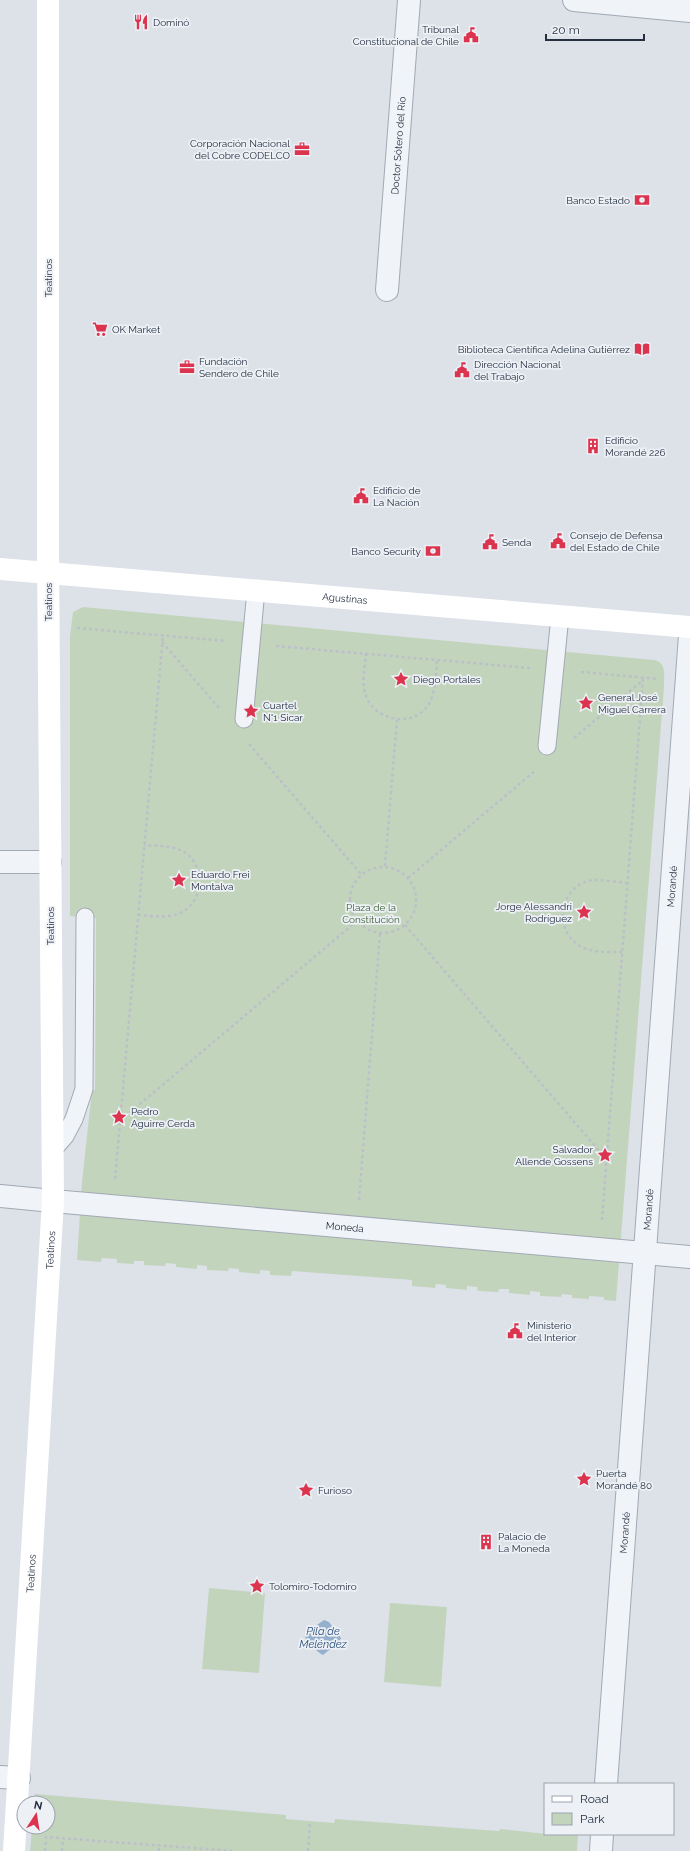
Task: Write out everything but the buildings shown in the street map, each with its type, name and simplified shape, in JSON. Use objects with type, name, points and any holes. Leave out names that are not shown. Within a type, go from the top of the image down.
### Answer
[{"type":"main road","name":"Teatinos","points":[[14,1851],[10,1777],[53,1201],[48,626],[48,0]]},
{"type":"main road","name":"Agustinas","points":[[0,568],[690,627]]},
{"type":"street","name":"Doctor Sótero del Río","points":[[387,290],[409,0]]},
{"type":"street","points":[[574,0],[690,11]]},
{"type":"street","name":"Morandé","points":[[606,1783],[690,636]]},
{"type":"street","points":[[0,862],[50,862]]},
{"type":"street","name":"Moneda","points":[[0,1196],[690,1257]]},
{"type":"street","points":[[601,1851],[602,1835]]},
{"type":"lane","points":[[244,718],[256,590]]},
{"type":"lane","points":[[547,746],[560,616]]},
{"type":"lane","points":[[52,1151],[65,1136],[74,1119],[84,1089],[85,917]]},
{"type":"path","points":[[48,626],[686,681]]},
{"type":"path","points":[[115,1185],[163,636]]},
{"type":"path","points":[[162,642],[224,714]]},
{"type":"path","points":[[366,653],[363,685],[365,696],[370,705],[378,713],[396,720],[411,718],[421,713],[429,704],[434,693],[437,659]]},
{"type":"path","points":[[602,1223],[643,678]]},
{"type":"path","points":[[385,866],[396,720]]},
{"type":"path","points":[[245,738],[361,874]]},
{"type":"path","points":[[138,915],[170,916],[179,914],[187,909],[194,901],[198,893],[200,883],[199,872],[194,862],[186,854],[177,848],[144,845]]},
{"type":"path","points":[[408,878],[429,860]]},
{"type":"path","points":[[385,866],[400,871],[408,878],[416,892],[416,905],[412,918],[405,925],[390,932],[380,933],[365,928],[357,921],[350,908],[349,895],[354,883],[361,874],[374,867],[385,866]]},
{"type":"path","points":[[622,952],[588,950],[579,946],[565,931],[562,921],[562,910],[566,899],[573,890],[582,884],[593,880],[627,883]]},
{"type":"path","points":[[120,1120],[357,921]]},
{"type":"path","points":[[405,925],[607,1160]]},
{"type":"path","points":[[359,1204],[380,933]]},
{"type":"path","points":[[308,1851],[310,1821]]},
{"type":"path","points":[[45,1851],[46,1837],[233,1851]]},
{"type":"path","points":[[62,1851],[63,1838]]},
{"type":"path","points":[[159,1846],[159,1851]]},
{"type":"green space","name":"Plaza de la Constitución","points":[[83,607],[654,660],[661,664],[664,670],[664,687],[616,1301],[604,1300],[604,1297],[589,1296],[589,1299],[572,1298],[572,1295],[562,1294],[561,1297],[540,1296],[540,1292],[530,1291],[530,1295],[509,1293],[509,1289],[499,1289],[498,1292],[478,1291],[477,1287],[467,1286],[467,1290],[446,1288],[446,1285],[436,1284],[435,1288],[412,1286],[412,1280],[292,1271],[291,1276],[270,1275],[270,1271],[260,1270],[260,1274],[239,1272],[239,1269],[229,1268],[228,1271],[207,1270],[207,1266],[197,1265],[197,1269],[176,1267],[176,1264],[166,1263],[165,1266],[144,1265],[144,1261],[134,1261],[134,1264],[117,1263],[117,1259],[102,1258],[101,1262],[77,1260],[82,1182],[92,1090],[95,1090],[96,918],[70,916],[70,636],[73,612]]},
{"type":"green space","points":[[209,1588],[265,1593],[259,1673],[202,1669]]},
{"type":"green space","points":[[390,1603],[447,1607],[441,1687],[384,1682]]},
{"type":"green space","points":[[56,1796],[286,1815],[286,1819],[334,1823],[335,1819],[499,1831],[500,1829],[544,1835],[578,1835],[577,1851],[30,1851],[31,1835],[56,1835]]},
{"type":"water","name":"Pila de Meléndez","points":[[324,1620],[329,1622],[341,1638],[339,1642],[323,1655],[313,1647],[305,1637],[307,1632]]},
{"type":"place","name":"Dominó","points":[[141,22]]},
{"type":"place","name":"Tribunal Constitucional de Chile","points":[[471,35]]},
{"type":"place","name":"Corporación Nacional del Cobre CODELCO","points":[[302,149]]},
{"type":"place","name":"Banco Estado","points":[[642,200]]},
{"type":"place","name":"OK Market","points":[[100,329]]},
{"type":"place","name":"Biblioteca Científica Adelina Gutiérrez","points":[[642,349]]},
{"type":"place","name":"Fundación Sendero de Chile","points":[[187,367]]},
{"type":"place","name":"Dirección Nacional del Trabajo","points":[[462,370]]},
{"type":"place","name":"Edificio Morandé 226","points":[[593,446]]},
{"type":"place","name":"Edificio de La Nación","points":[[361,496]]},
{"type":"place","name":"Consejo de Defensa del Estado de Chile","points":[[558,541]]},
{"type":"place","name":"Senda","points":[[490,542]]},
{"type":"place","name":"Banco Security","points":[[433,551]]},
{"type":"place","name":"Diego Portales","points":[[401,679]]},
{"type":"place","name":"General José Miguel Carrera","points":[[586,703]]},
{"type":"place","name":"Cuartel N°1 Sicar","points":[[251,711]]},
{"type":"place","name":"Eduardo Frei Montalva","points":[[179,880]]},
{"type":"place","name":"Jorge Alessandri Rodríguez","points":[[584,912]]},
{"type":"place","name":"Pedro Aguirre Cerda","points":[[119,1117]]},
{"type":"place","name":"Salvador Allende Gossens","points":[[605,1155]]},
{"type":"place","name":"Ministerio del Interior","points":[[515,1331]]},
{"type":"place","name":"Puerta Morandé 80","points":[[584,1479]]},
{"type":"place","name":"Furioso","points":[[306,1490]]},
{"type":"place","name":"Palacio de La Moneda","points":[[486,1542]]},
{"type":"place","name":"Tolomiro-Todomiro","points":[[257,1586]]}]
